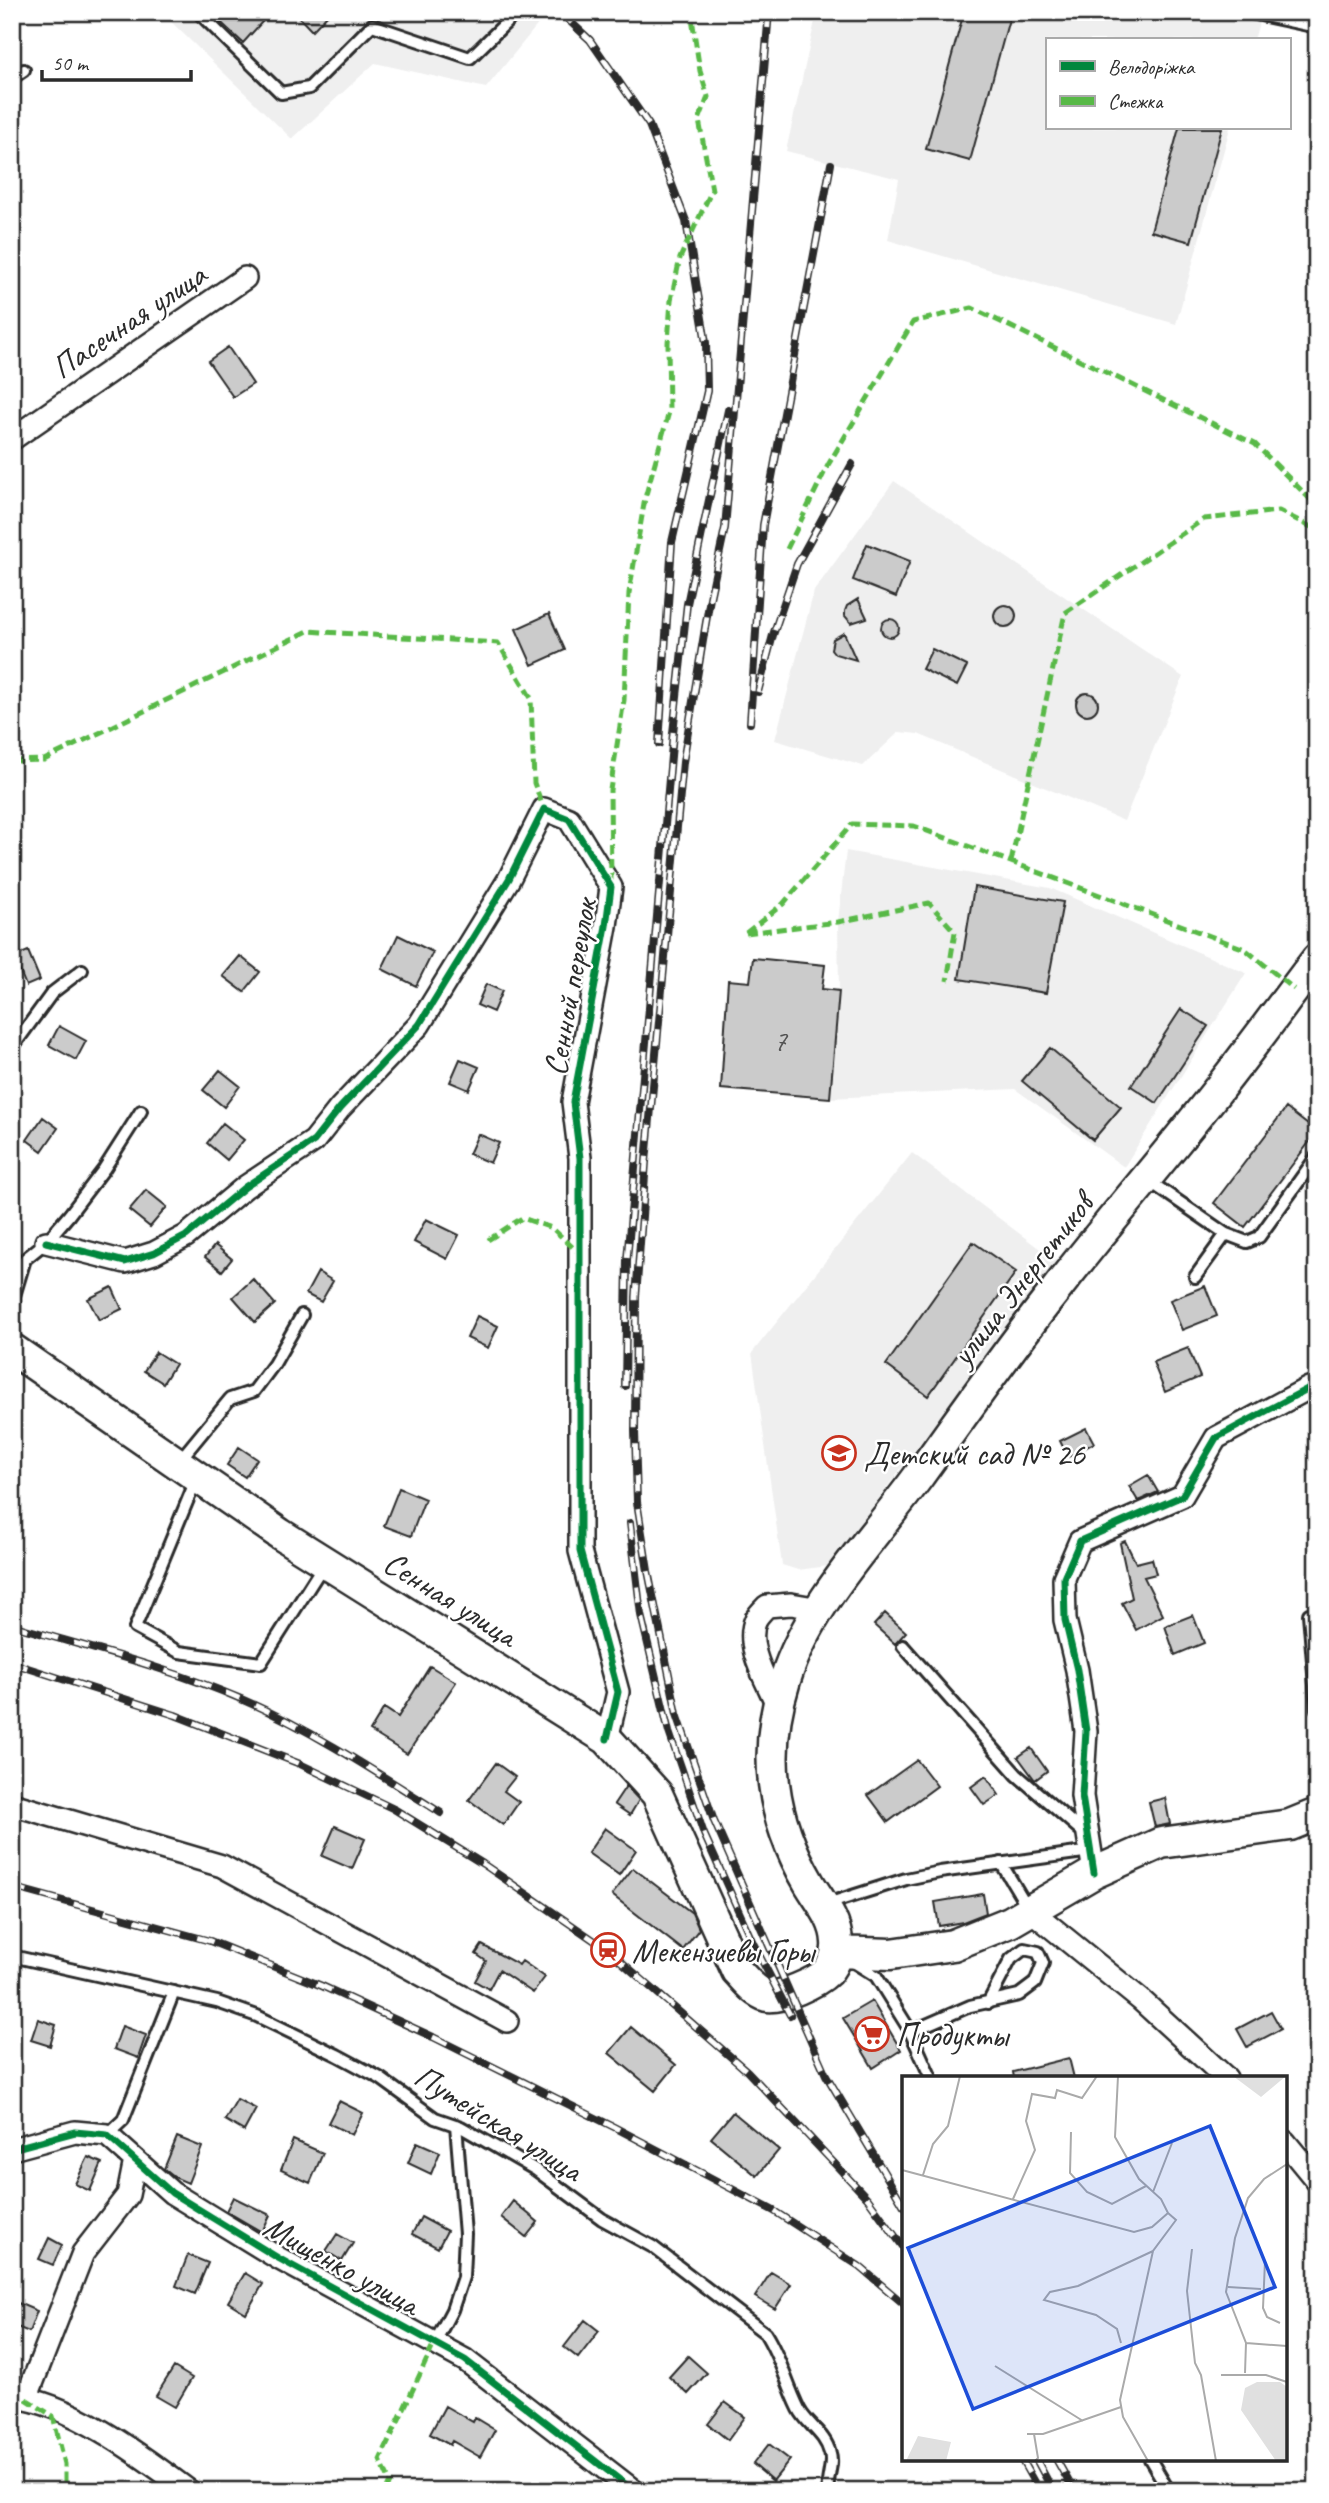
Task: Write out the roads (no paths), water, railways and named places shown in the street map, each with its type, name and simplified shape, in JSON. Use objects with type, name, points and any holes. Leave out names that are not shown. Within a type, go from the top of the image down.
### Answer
[{"type":"main road","name":"улица Энергетиков","points":[[837,1952],[834,1923],[786,1841],[780,1818],[772,1760],[777,1705],[794,1653],[820,1609],[1053,1293],[1214,1095],[1317,959]]},
{"type":"main road","name":"Сенная улица","points":[[12,1349],[326,1562],[607,1740],[657,1794],[737,1971],[757,1991],[768,1996],[779,1996],[814,1980],[828,1971],[837,1952]]},
{"type":"main road","points":[[837,1952],[891,1954],[953,1945],[1010,1922],[1029,1909],[1092,1854],[1290,1825],[1317,1814]]},
{"type":"street","name":"Пасечная улица","points":[[12,439],[245,278]]},
{"type":"street","name":"Сенной переулок","points":[[46,1242],[125,1262],[154,1253],[186,1236],[245,1186],[314,1141],[340,1108],[419,1025],[509,879],[544,809],[569,819],[611,887],[573,1102],[580,1158],[580,1551],[618,1692],[607,1740]]},
{"type":"street","points":[[1092,1854],[1082,1796],[1086,1731],[1077,1670],[1065,1620],[1063,1577],[1080,1541],[1182,1496],[1216,1438],[1309,1388],[1317,1387]]},
{"type":"street","points":[[777,1705],[752,1639],[756,1618],[767,1606],[791,1604],[820,1609]]},
{"type":"street","points":[[12,1804],[222,1866],[507,2021]]},
{"type":"street","points":[[1029,1909],[1133,1993],[1224,2076]]},
{"type":"street","points":[[12,2149],[75,2132],[107,2135]]},
{"type":"street","name":"Мищенко улица","points":[[107,2135],[172,2193],[278,2258],[465,2360],[634,2491]]},
{"type":"street","points":[[1287,2144],[1317,2181]]},
{"type":"street","points":[[135,2160],[128,2194],[83,2253],[19,2398],[46,2403],[130,2448],[189,2491]]},
{"type":"lane","points":[[198,12],[281,93],[309,88],[372,25],[470,58],[517,12]]},
{"type":"lane","points":[[1246,12],[1317,27]]},
{"type":"lane","points":[[12,78],[24,70]]},
{"type":"lane","points":[[12,1048],[52,993],[82,970]]},
{"type":"lane","points":[[12,1335],[14,1296],[25,1259],[46,1242],[104,1169],[141,1111]]},
{"type":"lane","points":[[1145,1179],[1226,1234],[1247,1242],[1259,1237],[1317,1156]]},
{"type":"lane","points":[[1195,1277],[1226,1234]]},
{"type":"lane","points":[[12,1259],[25,1259]]},
{"type":"lane","points":[[302,1315],[274,1364],[254,1391],[230,1399],[188,1470],[135,1628],[179,1652],[261,1663],[326,1562]]},
{"type":"lane","points":[[1309,1614],[1317,1709]]},
{"type":"lane","points":[[904,1646],[1017,1775],[1092,1854]]},
{"type":"lane","points":[[823,1905],[906,1879],[1001,1863],[1092,1854]]},
{"type":"lane","points":[[1001,1863],[1029,1909]]},
{"type":"lane","points":[[910,2032],[970,2007],[988,2003],[1019,1995],[1035,1983],[1044,1963],[1038,1952],[1024,1949],[1011,1958],[988,2003]]},
{"type":"lane","points":[[837,1952],[876,1976],[910,2032],[930,2076]]},
{"type":"lane","name":"Путейская улица","points":[[12,1956],[217,2003],[257,2016],[380,2078],[435,2118],[456,2126],[536,2171],[602,2219],[653,2247],[765,2333],[778,2353],[800,2412],[825,2439],[832,2457],[828,2491]]},
{"type":"lane","points":[[107,2135],[122,2120],[174,1993]]},
{"type":"lane","points":[[434,2344],[452,2310],[464,2277],[465,2234],[456,2126]]},
{"type":"lane","points":[[1151,2461],[1169,2491]]},
{"type":"railway","points":[[560,12],[590,40],[649,125],[686,221],[706,343],[707,391],[672,542],[659,744]]},
{"type":"railway","points":[[769,12],[725,528],[710,598],[683,762],[646,1162],[636,1297],[637,1502],[677,1714],[714,1821],[826,2075],[902,2203]]},
{"type":"railway","points":[[750,723],[763,525],[831,164]]},
{"type":"railway","points":[[625,1386],[627,1260],[673,733],[687,604],[728,410]]},
{"type":"railway","points":[[758,692],[773,635],[797,564],[852,464]]},
{"type":"railway","points":[[630,1523],[641,1615],[669,1732],[704,1834],[753,1943],[790,2015]]},
{"type":"railway","points":[[12,1625],[156,1668],[241,1699],[318,1738],[441,1813]]},
{"type":"railway","points":[[12,1663],[175,1715],[300,1764],[394,1809],[483,1864],[608,1950],[747,2071],[868,2199],[902,2245]]},
{"type":"railway","points":[[12,1887],[210,1941],[322,1986],[433,2037],[614,2127],[774,2211],[859,2266],[902,2302]]},
{"type":"railway","points":[[1022,2461],[1039,2491]]},
{"type":"railway","points":[[1037,2461],[1053,2491]]},
{"type":"railway","points":[[1057,2461],[1074,2491]]},
{"type":"place","name":"Детский сад № 26","points":[[839,1453]]},
{"type":"place","name":"Мекензиевы Горы","points":[[608,1950]]},
{"type":"place","name":"Продукты","points":[[872,2034]]}]
